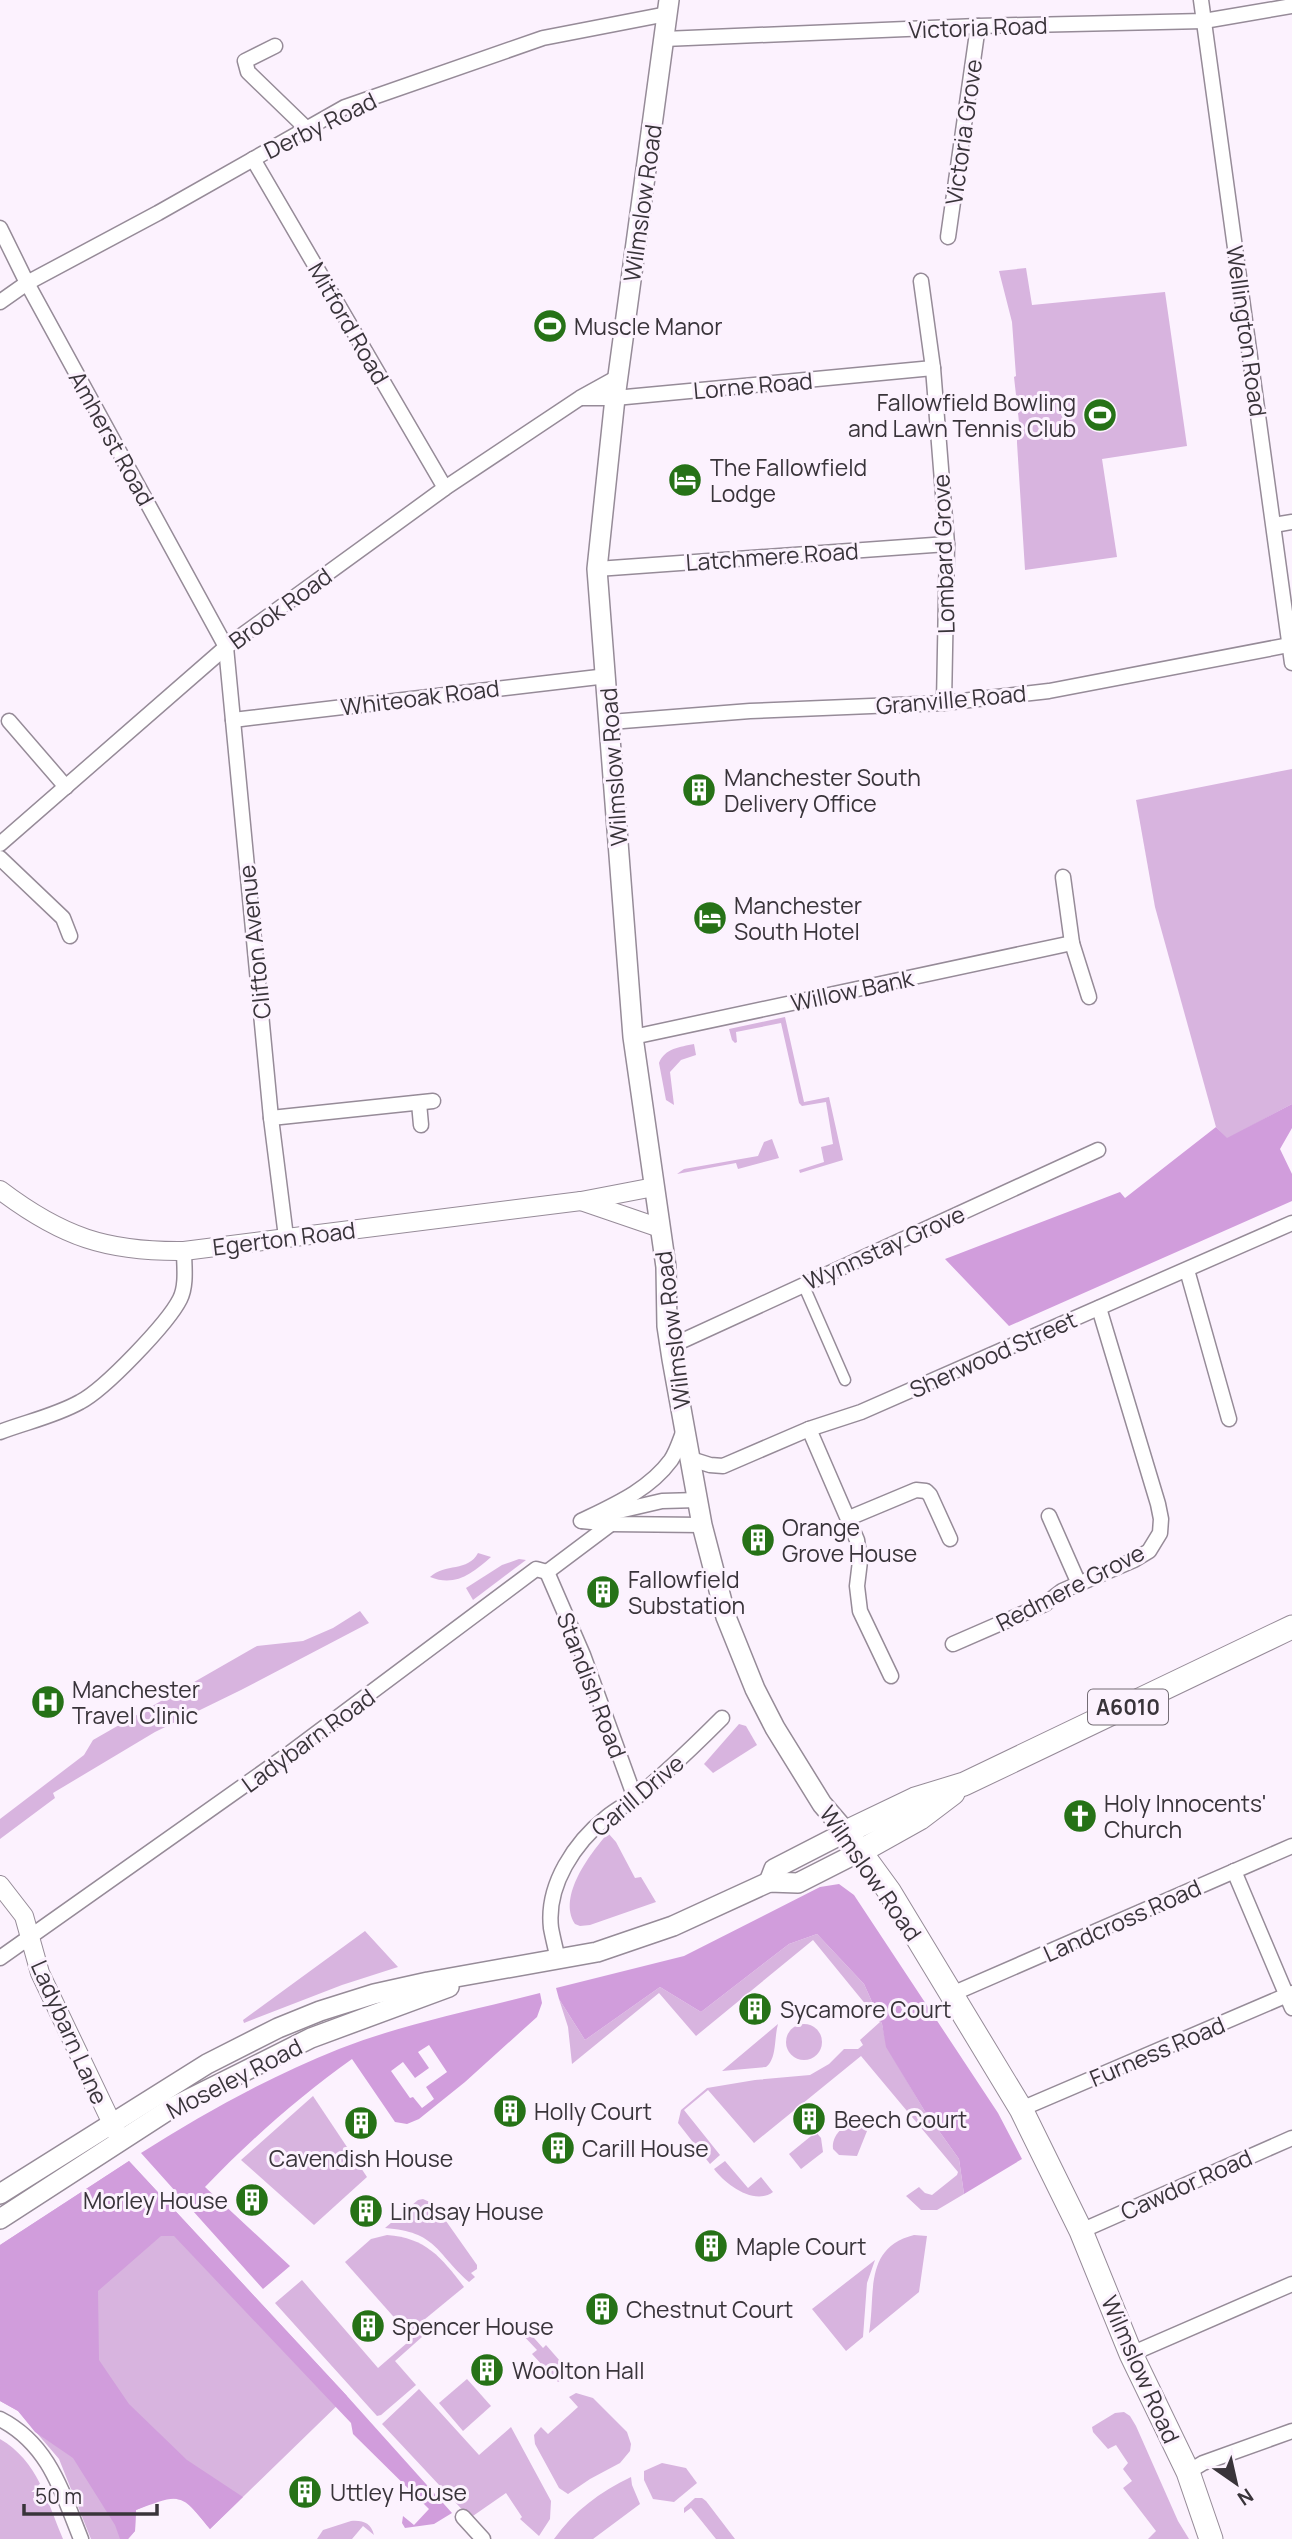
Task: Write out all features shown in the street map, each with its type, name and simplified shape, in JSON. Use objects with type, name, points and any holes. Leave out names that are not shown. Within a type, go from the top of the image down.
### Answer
[{"type":"highway","name":"A6010","points":[[846,1832],[915,1799],[964,1784],[1292,1627]]},
{"type":"highway","name":"A6010","points":[[861,1851],[920,1818],[964,1784]]},
{"type":"highway","name":"Wilmslow Road","points":[[846,1832],[890,1891],[1021,2109],[1081,2231],[1131,2354],[1188,2472],[1211,2539]]},
{"type":"main road","name":"Wilmslow Road","points":[[668,7],[615,398],[597,569],[633,1037],[666,1267],[667,1326],[702,1525],[726,1617],[755,1689],[775,1728],[822,1804],[846,1832]]},
{"type":"main road","name":"Moseley Road","points":[[769,1882],[774,1869],[846,1832]]},
{"type":"main road","name":"Moseley Road","points":[[0,2194],[160,2091],[227,2052],[320,2011],[387,1991],[597,1952],[673,1926],[769,1882],[798,1883],[861,1851]]},
{"type":"main road","name":"Moseley Road","points":[[0,2220],[173,2107],[311,2039],[486,1973]]},
{"type":"street","name":"Wellington Road","points":[[1201,0],[1292,663]]},
{"type":"street","name":"Victoria Road","points":[[664,39],[978,26],[1204,21],[1292,6]]},
{"type":"street","name":"Derby Road","points":[[0,302],[27,283],[158,214],[345,107],[543,38],[668,7]]},
{"type":"street","name":"Victoria Grove","points":[[948,237],[978,26]]},
{"type":"street","points":[[275,46],[245,61],[248,72],[306,128]]},
{"type":"street","name":"Mitford Road","points":[[253,159],[445,488]]},
{"type":"street","name":"Amherst Road","points":[[0,228],[27,283],[226,647]]},
{"type":"street","name":"Lombard Grove","points":[[921,281],[933,368],[947,544],[944,703]]},
{"type":"street","name":"Lorne Road","points":[[615,398],[933,368]]},
{"type":"street","name":"Brook Road","points":[[0,844],[226,647],[445,488],[580,398],[618,377]]},
{"type":"street","points":[[580,398],[615,398]]},
{"type":"street","points":[[1274,524],[1292,522]]},
{"type":"street","name":"Latchmere Road","points":[[597,569],[947,544]]},
{"type":"street","name":"Granville Road","points":[[610,722],[750,711],[944,703],[1049,691],[1289,645]]},
{"type":"street","name":"Clifton Avenue","points":[[226,647],[271,1118],[286,1237]]},
{"type":"street","name":"Whiteoak Road","points":[[233,720],[607,676]]},
{"type":"street","points":[[9,721],[66,787]]},
{"type":"street","points":[[0,859],[64,918],[70,936]]},
{"type":"street","points":[[1063,877],[1072,943],[1089,998]]},
{"type":"street","name":"Willow Bank","points":[[633,1037],[1072,943]]},
{"type":"street","points":[[271,1118],[426,1102],[421,1125]]},
{"type":"street","name":"Wynnstay Grove","points":[[671,1346],[1098,1150]]},
{"type":"street","name":"Egerton Road","points":[[0,1190],[46,1223],[91,1241],[133,1250],[184,1251],[581,1201],[654,1186]]},
{"type":"street","name":"Egerton Road","points":[[581,1201],[660,1228]]},
{"type":"street","name":"Sherwood Street","points":[[691,1459],[723,1466],[809,1429],[861,1412],[1292,1223]]},
{"type":"street","points":[[0,1432],[81,1402],[122,1368],[181,1298],[184,1251]]},
{"type":"street","points":[[1186,1269],[1228,1419]]},
{"type":"street","points":[[803,1284],[845,1380]]},
{"type":"street","name":"Redmere Grove","points":[[953,1644],[1045,1604],[1062,1591],[1134,1560],[1149,1551],[1160,1533],[1161,1519],[1099,1308]]},
{"type":"street","points":[[809,1429],[857,1540],[860,1561],[857,1586],[860,1611],[891,1675]]},
{"type":"street","points":[[581,1521],[654,1481],[673,1458],[684,1430]]},
{"type":"street","points":[[849,1518],[916,1490],[926,1492],[930,1495],[950,1539]]},
{"type":"street","points":[[581,1521],[662,1501],[698,1500]]},
{"type":"street","points":[[1049,1516],[1079,1584]]},
{"type":"street","points":[[581,1521],[702,1525]]},
{"type":"street","name":"Ladybarn Road","points":[[0,1958],[290,1754],[536,1569],[547,1572],[611,1524]]},
{"type":"street","name":"Standish Road","points":[[547,1572],[583,1655],[635,1798]]},
{"type":"street","name":"Carill Drive","points":[[558,1960],[551,1926],[554,1893],[569,1859],[584,1839],[607,1817],[681,1760],[722,1718]]},
{"type":"street","name":"Landcross Road","points":[[952,1994],[1292,1846]]},
{"type":"street","points":[[1234,1871],[1290,1999]]},
{"type":"street","name":"Ladybarn Lane","points":[[0,1885],[24,1916],[40,1973],[121,2142]]},
{"type":"street","name":"Furness Road","points":[[1021,2109],[1290,1999]]},
{"type":"street","name":"Cawdor Road","points":[[1081,2231],[1292,2138]]},
{"type":"street","points":[[1131,2354],[1292,2284]]},
{"type":"street","points":[[0,2419],[10,2424],[32,2444],[52,2468],[81,2539]]},
{"type":"street","points":[[1188,2472],[1203,2463],[1292,2431]]},
{"type":"street","points":[[463,2517],[483,2539]]},
{"type":"shaded area","name":"Fallowfield Bowling and Lawn Tennis Club","points":[[1026,268],[1032,305],[1165,292],[1187,446],[1102,459],[1117,557],[1025,570],[1017,443],[1017,431],[1020,431],[1012,322],[999,271]]},
{"type":"shaded area","points":[[1292,769],[1292,1104],[1227,1139],[1216,1127],[1155,907],[1136,800]]},
{"type":"shaded area","points":[[785,1017],[804,1102],[829,1097],[843,1160],[800,1173],[799,1170],[824,1162],[821,1147],[833,1144],[826,1102],[802,1106],[799,1103],[781,1023],[736,1032],[735,1043],[729,1029]]},
{"type":"shaded area","points":[[694,1044],[696,1055],[681,1060],[670,1072],[674,1105],[666,1100],[659,1063],[669,1051]]},
{"type":"shaded area","points":[[1292,1104],[1292,1128],[1280,1149],[1292,1174],[1292,1201],[1009,1326],[945,1259],[1120,1192],[1125,1198],[1216,1127],[1227,1138]]},
{"type":"shaded area","points":[[772,1139],[779,1158],[738,1169],[736,1163],[677,1174],[684,1169],[758,1156],[764,1142]]},
{"type":"shaded area","points":[[478,1553],[491,1557],[463,1577],[439,1580],[430,1577],[442,1570],[468,1563]]},
{"type":"shaded area","points":[[519,1559],[526,1560],[473,1600],[466,1588],[502,1565]]},
{"type":"shaded area","points":[[360,1611],[369,1623],[155,1732],[53,1793],[55,1798],[0,1839],[0,1819],[84,1755],[93,1740],[257,1646],[303,1641],[333,1628]]},
{"type":"shaded area","points":[[739,1724],[746,1726],[757,1745],[713,1773],[704,1764]]},
{"type":"shaded area","points":[[608,1833],[616,1842],[635,1878],[641,1877],[656,1902],[580,1926],[575,1924],[571,1913],[573,1888],[585,1863]]},
{"type":"shaded area","points":[[839,1884],[854,1895],[998,2113],[1022,2159],[964,2194],[959,2159],[924,2110],[886,2047],[882,2024],[864,1984],[817,1934],[789,1944],[701,2012],[660,1987],[585,2040],[559,1999],[556,1988],[684,1956],[820,1887]]},
{"type":"shaded area","points":[[365,1931],[398,1967],[342,1985],[244,2023],[243,2020]]},
{"type":"shaded area","points":[[817,1934],[864,1984],[882,2024],[887,2047],[924,2110],[959,2159],[964,2194],[937,2210],[921,2210],[906,2196],[919,2187],[932,2195],[958,2172],[861,2056],[754,2143],[708,2090],[684,2110],[720,2155],[710,2164],[678,2123],[681,2110],[707,2088],[810,2075],[829,2064],[844,2049],[858,2049],[863,2045],[860,2040],[880,2022],[813,1940],[696,2036],[659,1993],[572,2064],[568,2027],[559,1999],[585,2040],[660,1987],[701,2012],[789,1944]]},
{"type":"shaded area","points":[[540,1993],[542,2003],[537,2017],[419,2119],[407,2124],[395,2122],[352,2059],[276,2120],[205,2187],[290,2266],[263,2289],[141,2153],[237,2096],[339,2049],[413,2025]],"holes":[[[429,2045],[447,2072],[426,2087],[434,2099],[422,2108],[413,2097],[410,2098],[391,2071],[403,2062],[415,2078],[429,2068],[418,2052]]]},
{"type":"shaded area","points":[[778,2024],[774,2054],[766,2067],[722,2071]]},
{"type":"shaded area","points":[[804,2024],[817,2029],[822,2042],[817,2055],[804,2060],[791,2055],[786,2042],[791,2029]]},
{"type":"shaded area","points":[[313,2096],[367,2177],[314,2225],[241,2160]]},
{"type":"shaded area","points":[[858,2121],[865,2124],[867,2131],[857,2156],[839,2155],[833,2149],[834,2139],[844,2127]]},
{"type":"shaded area","points":[[816,2132],[821,2138],[823,2152],[801,2169],[789,2154]]},
{"type":"shaded area","points":[[129,2161],[347,2396],[210,2529],[187,2501],[166,2497],[136,2510],[135,2531],[128,2539],[91,2539],[59,2459],[18,2411],[0,2401],[0,2245]]},
{"type":"shaded area","points":[[129,2161],[452,2513],[434,2524],[405,2528],[402,2523],[403,2516],[414,2525],[429,2509],[353,2434],[351,2423],[174,2236],[161,2236],[98,2291],[99,2360],[129,2404],[187,2460],[243,2497],[210,2529],[192,2508],[179,2499],[151,2504],[136,2510],[135,2531],[128,2539],[120,2539],[115,2525],[73,2458],[35,2432],[18,2411],[0,2401],[0,2245]]},
{"type":"shaded area","points":[[725,2161],[748,2188],[761,2177],[773,2192],[757,2196],[732,2187],[714,2169]]},
{"type":"shaded area","points":[[423,2199],[434,2204],[477,2265],[477,2269],[471,2273],[475,2277],[469,2282],[425,2239],[402,2230],[385,2228],[418,2200]]},
{"type":"shaded area","points":[[387,2235],[412,2240],[432,2251],[464,2287],[408,2333],[345,2262],[371,2239]]},
{"type":"shaded area","points":[[914,2235],[927,2236],[919,2292],[869,2333],[873,2288],[879,2261],[886,2250],[898,2241]]},
{"type":"shaded area","points":[[875,2260],[867,2283],[863,2337],[846,2351],[812,2309]]},
{"type":"shaded area","points":[[302,2280],[378,2368],[429,2324],[432,2328],[395,2361],[416,2385],[381,2415],[377,2416],[275,2303]]},
{"type":"shaded area","points":[[526,2329],[543,2348],[546,2345],[567,2369],[568,2377],[558,2382],[532,2354],[537,2350],[521,2333]]},
{"type":"shaded area","points":[[467,2379],[491,2406],[463,2431],[439,2403]]},
{"type":"shaded area","points":[[419,2389],[479,2455],[511,2427],[551,2501],[550,2519],[539,2536],[520,2519],[522,2517],[506,2493],[470,2518],[382,2424]]},
{"type":"shaded area","points":[[576,2393],[593,2398],[627,2432],[631,2444],[630,2451],[620,2463],[568,2494],[559,2488],[535,2444],[534,2435],[541,2427],[548,2434],[578,2407],[569,2397]]},
{"type":"shaded area","points":[[1124,2412],[1136,2426],[1178,2521],[1189,2539],[1148,2539],[1156,2531],[1123,2488],[1132,2481],[1123,2469],[1128,2463],[1116,2445],[1108,2449],[1093,2432],[1092,2427],[1115,2413]]},
{"type":"shaded area","points":[[0,2439],[13,2448],[32,2470],[46,2496],[63,2539],[0,2539]]},
{"type":"shaded area","points":[[662,2463],[686,2468],[697,2483],[674,2502],[653,2499],[644,2480],[644,2471]]},
{"type":"shaded area","points":[[631,2477],[640,2504],[593,2539],[554,2539],[588,2503]]},
{"type":"shaded area","points":[[695,2498],[706,2501],[735,2539],[716,2539],[691,2508],[684,2513],[684,2508]]},
{"type":"shaded area","points":[[351,2521],[366,2523],[374,2535],[363,2526],[352,2539],[317,2539],[323,2530]]},
{"type":"place","name":"Muscle Manor","points":[[550,326]]},
{"type":"place","name":"Fallowfield Bowling and Lawn Tennis Club","points":[[1100,415]]},
{"type":"place","name":"The Fallowfield Lodge","points":[[685,480]]},
{"type":"place","name":"Manchester South Delivery Office","points":[[699,790]]},
{"type":"place","name":"Manchester South Hotel","points":[[710,918]]},
{"type":"place","name":"Orange Grove House","points":[[758,1540]]},
{"type":"place","name":"Fallowfield Substation","points":[[603,1592]]},
{"type":"place","name":"Manchester Travel Clinic","points":[[48,1702]]},
{"type":"place","name":"Holy Innocents' Church","points":[[1080,1816]]},
{"type":"place","name":"Sycamore Court","points":[[755,2009]]},
{"type":"place","name":"Holly Court","points":[[510,2111]]},
{"type":"place","name":"Beech Court","points":[[809,2119]]},
{"type":"place","name":"Cavendish House","points":[[361,2123]]},
{"type":"place","name":"Carill House","points":[[558,2148]]},
{"type":"place","name":"Morley House","points":[[252,2200]]},
{"type":"place","name":"Lindsay House","points":[[366,2211]]},
{"type":"place","name":"Maple Court","points":[[711,2246]]},
{"type":"place","name":"Chestnut Court","points":[[602,2309]]},
{"type":"place","name":"Spencer House","points":[[368,2326]]},
{"type":"place","name":"Woolton Hall","points":[[487,2370]]},
{"type":"place","name":"Uttley House","points":[[305,2492]]}]
